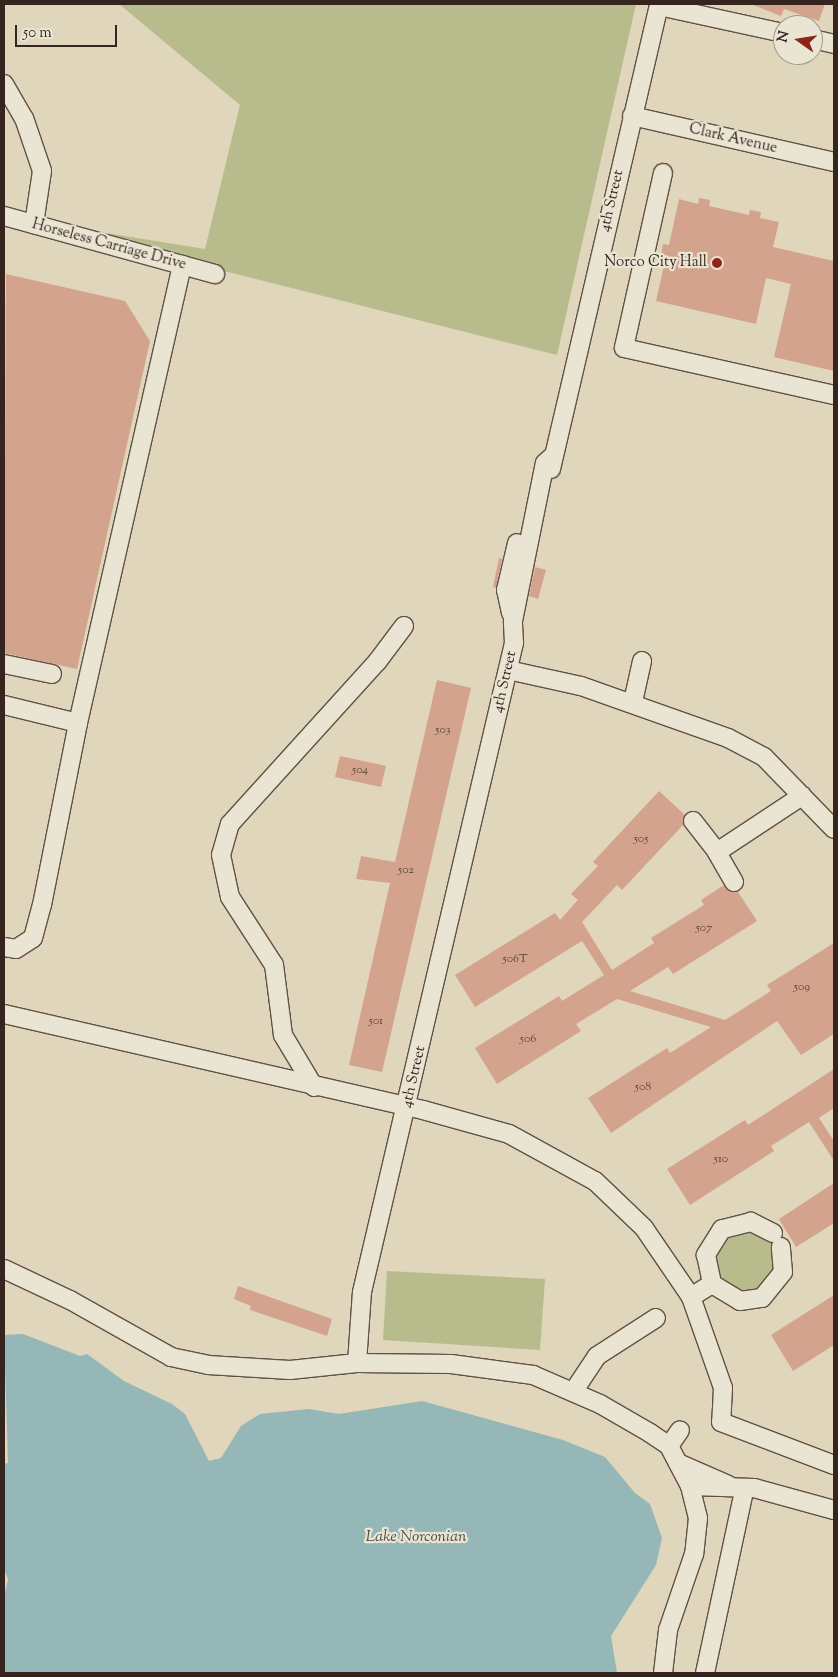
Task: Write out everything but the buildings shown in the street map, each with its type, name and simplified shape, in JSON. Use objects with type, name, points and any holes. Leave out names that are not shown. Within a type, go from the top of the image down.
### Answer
[{"type":"street","points":[[659,5],[773,31]]},
{"type":"street","name":"4th Street","points":[[357,1363],[362,1292],[407,1107],[514,643],[513,621],[506,590],[509,575],[527,500],[549,460],[659,5]]},
{"type":"street","points":[[4,84],[24,118],[42,171],[34,224]]},
{"type":"street","name":"Clark Avenue","points":[[632,116],[834,162]]},
{"type":"street","points":[[663,172],[624,348],[834,394]]},
{"type":"street","name":"Horseless Carriage Drive","points":[[4,216],[215,274]]},
{"type":"street","points":[[4,947],[16,949],[33,938],[78,723],[182,265]]},
{"type":"street","points":[[514,643],[549,494],[549,460]]},
{"type":"street","points":[[314,1087],[283,1035],[274,965],[230,897],[220,854],[230,824],[377,662],[404,626]]},
{"type":"street","points":[[633,702],[642,661]]},
{"type":"street","points":[[4,664],[52,674]]},
{"type":"street","points":[[508,670],[633,702],[682,718],[756,754],[802,796],[834,829]]},
{"type":"street","points":[[4,705],[78,723]]},
{"type":"street","points":[[717,852],[802,796]]},
{"type":"street","points":[[693,821],[717,852],[734,882]]},
{"type":"street","points":[[4,1014],[407,1107],[509,1134],[595,1181],[644,1228],[691,1297],[723,1388],[722,1422],[834,1465]]},
{"type":"street","points":[[751,1222],[777,1240],[783,1272],[762,1298],[740,1301],[712,1284],[706,1255],[722,1229],[751,1222]]},
{"type":"street","points":[[4,1269],[70,1300],[171,1357],[208,1365],[290,1370],[357,1363],[451,1364],[533,1374],[573,1392],[669,1446],[690,1486],[698,1518],[694,1554],[668,1630],[663,1673]]},
{"type":"street","points":[[691,1297],[712,1284]]},
{"type":"street","points":[[573,1392],[597,1356],[624,1335],[656,1318]]},
{"type":"street","points":[[669,1446],[680,1430]]},
{"type":"street","points":[[678,1463],[744,1492]]},
{"type":"street","points":[[690,1486],[744,1492],[754,1488],[834,1510]]},
{"type":"street","points":[[705,1673],[744,1492]]},
{"type":"green space","points":[[119,4],[636,4],[557,355],[220,270],[69,227],[205,249],[240,105]]},
{"type":"green space","points":[[740,1230],[752,1230],[768,1239],[775,1249],[777,1261],[775,1273],[768,1283],[752,1292],[740,1292],[729,1287],[720,1278],[715,1267],[715,1255],[720,1244],[729,1235]]},
{"type":"green space","points":[[387,1271],[545,1279],[540,1350],[383,1340]]},
{"type":"water","name":"Lake Norconian","points":[[23,1334],[80,1356],[87,1354],[124,1381],[172,1404],[185,1414],[209,1461],[221,1458],[241,1426],[260,1414],[309,1409],[339,1414],[422,1401],[563,1440],[605,1457],[635,1493],[650,1504],[662,1538],[656,1565],[611,1636],[617,1673],[4,1673],[4,1596],[8,1580],[4,1568],[4,1464],[8,1463],[4,1335]]},
{"type":"place","name":"Norco City Hall","points":[[717,263]]}]
